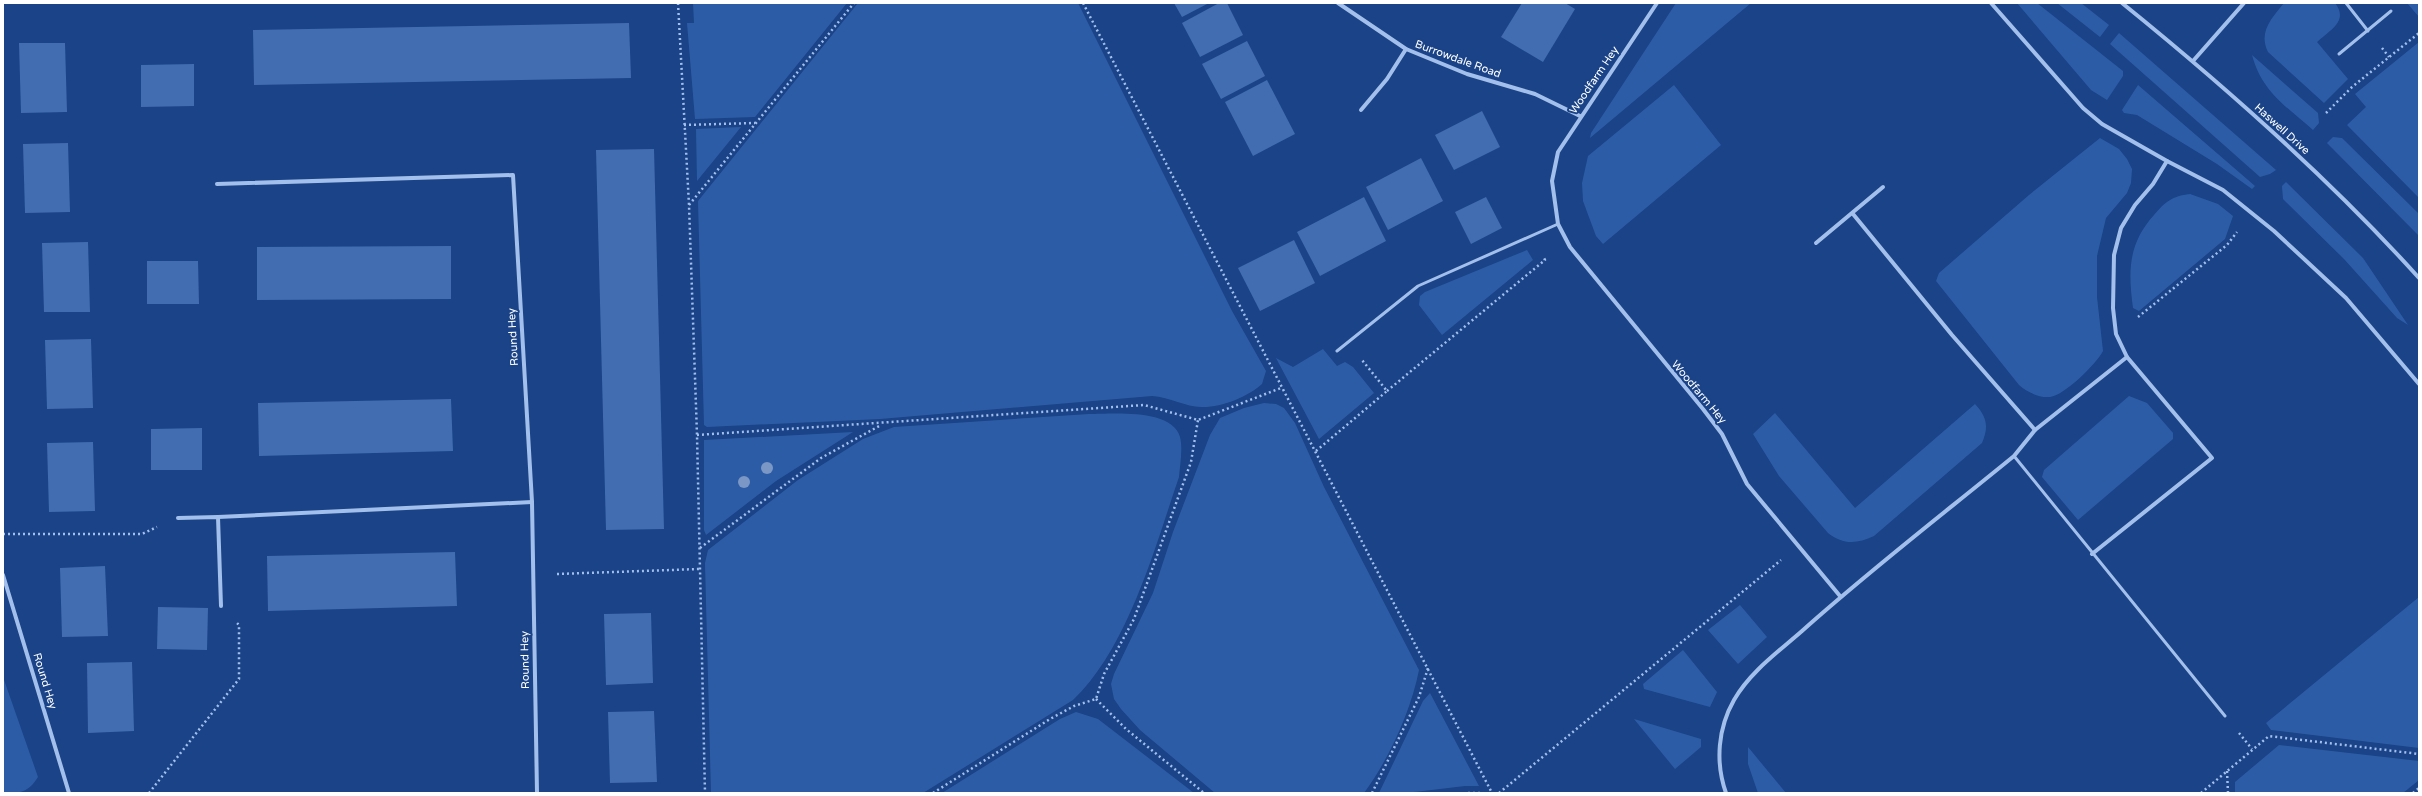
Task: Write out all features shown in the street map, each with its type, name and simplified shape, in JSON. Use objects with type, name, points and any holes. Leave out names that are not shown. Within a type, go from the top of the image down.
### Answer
[{"type":"street","name":"Burrowdale Road","points":[[1338,3],[1406,49],[1467,74],[1535,94],[1580,116]]},
{"type":"street","name":"Woodfarm Hey","points":[[1657,3],[1580,116],[1558,152],[1552,181],[1558,224],[1570,247],[1594,279],[1722,434],[1747,484],[1800,545],[1840,596]]},
{"type":"street","points":[[1991,3],[2083,108],[2102,124],[2167,161],[2223,190],[2251,214],[2274,230],[2346,298],[2378,333],[2419,384]]},
{"type":"street","name":"Haswell Drive","points":[[2122,3],[2193,61],[2314,171],[2384,240],[2419,278]]},
{"type":"street","points":[[2193,61],[2244,3]]},
{"type":"street","points":[[1361,110],[1387,79],[1406,49]]},
{"type":"street","points":[[2092,554],[2212,458],[2128,357],[2116,334],[2113,308],[2114,255],[2121,228],[2135,205],[2153,184],[2167,161]]},
{"type":"street","name":"Round Hey","points":[[217,184],[513,175],[532,502],[537,793]]},
{"type":"street","points":[[1816,243],[1883,187]]},
{"type":"street","points":[[1852,214],[1952,335],[2035,430]]},
{"type":"street","points":[[1726,793],[1718,754],[1723,725],[1734,700],[1750,678],[1840,596],[2014,456],[2035,430],[2128,357]]},
{"type":"street","points":[[178,518],[532,502]]},
{"type":"street","points":[[218,517],[221,606]]},
{"type":"street","name":"Round Hey","points":[[3,575],[69,793]]},
{"type":"lane","points":[[2346,3],[2368,31]]},
{"type":"lane","points":[[2339,54],[2391,11]]},
{"type":"lane","points":[[1337,351],[1418,286],[1558,224]]},
{"type":"lane","points":[[2014,456],[2225,716]]},
{"type":"path","points":[[678,3],[689,205],[697,435],[705,793]]},
{"type":"path","points":[[689,205],[854,3]]},
{"type":"path","points":[[1083,3],[1492,793]]},
{"type":"path","points":[[2326,113],[2352,87],[2419,33]]},
{"type":"path","points":[[684,125],[755,123]]},
{"type":"path","points":[[2116,334],[2227,245],[2251,214]]},
{"type":"path","points":[[1316,451],[1545,260],[1531,235]]},
{"type":"path","points":[[1348,342],[1387,391]]},
{"type":"path","points":[[697,435],[883,424],[985,415],[1144,405],[1198,420],[1282,388]]},
{"type":"path","points":[[933,793],[1050,719],[1096,698],[1104,674],[1134,619],[1191,462],[1198,420]]},
{"type":"path","points":[[700,548],[821,458],[883,424]]},
{"type":"path","points":[[3,534],[142,534],[178,518]]},
{"type":"path","points":[[1499,793],[1800,545]]},
{"type":"path","points":[[533,575],[699,569]]},
{"type":"path","points":[[149,793],[239,679],[239,626],[221,606]]},
{"type":"path","points":[[1372,793],[1419,696],[1428,668]]},
{"type":"path","points":[[1096,698],[1126,728],[1204,793]]},
{"type":"path","points":[[2201,793],[2269,736],[2419,754]]},
{"type":"path","points":[[2227,771],[2228,793]]},
{"type":"path","points":[[2413,793],[2419,788]]},
{"type":"path","points":[[1468,793],[1480,793]]},
{"type":"shaded area","points":[[693,3],[847,3],[755,117],[695,119],[687,23],[694,23]]},
{"type":"shaded area","points":[[858,3],[1078,3],[1232,311],[1266,371],[1262,384],[1256,389],[1233,401],[1209,407],[1195,407],[1165,398],[1152,396],[880,419],[707,427],[704,425],[698,201]]},
{"type":"shaded area","points":[[1676,3],[1751,3],[1590,138],[1591,133]]},
{"type":"shaded area","points":[[2017,3],[2037,3],[2123,71],[2123,76],[2107,100],[2091,90]]},
{"type":"shaded area","points":[[2057,3],[2081,3],[2109,25],[2100,37]]},
{"type":"shaded area","points":[[2284,3],[2335,3],[2339,9],[2340,15],[2336,25],[2317,42],[2348,79],[2324,103],[2268,52],[2265,45],[2268,26]]},
{"type":"shaded area","points":[[2407,3],[2419,3],[2419,17]]},
{"type":"shaded area","points":[[2119,33],[2276,170],[2270,174],[2260,177],[2110,44]]},
{"type":"shaded area","points":[[2419,42],[2419,198],[2347,125],[2366,107],[2355,94]]},
{"type":"shaded area","points":[[2252,55],[2318,113],[2319,123],[2313,130],[2284,105],[2269,89],[2256,68]]},
{"type":"shaded area","points":[[1674,85],[1721,145],[1603,244],[1596,236],[1583,201],[1582,183],[1588,156]]},
{"type":"shaded area","points":[[2138,85],[2255,186],[2252,189],[2217,164],[2137,115],[2124,113],[2122,110]]},
{"type":"shaded area","points":[[741,127],[697,181],[696,129]]},
{"type":"shaded area","points":[[2333,137],[2342,138],[2419,214],[2419,236],[2327,143]]},
{"type":"shaded area","points":[[2100,138],[2119,149],[2127,159],[2132,169],[2131,183],[2127,193],[2106,218],[2097,256],[2097,297],[2103,351],[2087,371],[2072,385],[2056,395],[2042,397],[2029,392],[2019,385],[1936,281],[1939,273],[2029,195]]},
{"type":"shaded area","points":[[2286,182],[2363,258],[2408,325],[2397,318],[2344,259],[2283,199],[2282,186]]},
{"type":"shaded area","points":[[2190,194],[2218,204],[2233,216],[2225,239],[2139,311],[2133,308],[2131,295],[2131,270],[2132,258],[2139,237],[2145,226],[2165,203],[2178,196]]},
{"type":"shaded area","points":[[1527,250],[1533,260],[1442,335],[1419,305],[1420,296],[1425,292]]},
{"type":"shaded area","points":[[1323,349],[1337,366],[1345,362],[1353,367],[1374,393],[1319,439],[1276,358],[1293,367]]},
{"type":"shaded area","points":[[2129,396],[2147,403],[2173,433],[2173,439],[2078,520],[2042,477],[2044,470]]},
{"type":"shaded area","points":[[1264,403],[1276,404],[1284,408],[1295,423],[1324,487],[1419,670],[1411,702],[1398,734],[1382,765],[1364,793],[1215,793],[1140,730],[1114,699],[1111,684],[1114,674],[1153,593],[1173,532],[1210,435],[1220,418],[1244,408]]},
{"type":"shaded area","points":[[1975,404],[1982,413],[1986,422],[1986,432],[1982,443],[1874,536],[1856,542],[1839,540],[1828,533],[1779,476],[1753,434],[1775,413],[1855,508]]},
{"type":"shaded area","points":[[1089,414],[1140,415],[1166,421],[1175,428],[1180,437],[1181,457],[1179,477],[1138,595],[1109,653],[1092,678],[1073,700],[923,793],[711,793],[705,563],[708,550],[798,480],[863,439],[894,427]]},
{"type":"shaded area","points":[[853,432],[776,481],[706,535],[704,530],[704,440]]},
{"type":"shaded area","points":[[2419,597],[2419,748],[2271,730],[2266,723]]},
{"type":"shaded area","points":[[1740,605],[1767,637],[1738,664],[1708,630]]},
{"type":"shaded area","points":[[1683,650],[1717,692],[1710,707],[1644,689],[1643,684]]},
{"type":"shaded area","points":[[3,677],[38,777],[27,789],[14,793],[3,793]]},
{"type":"shaded area","points":[[1430,693],[1479,786],[1465,786],[1406,793],[1379,793],[1423,701]]},
{"type":"shaded area","points":[[1076,712],[1098,719],[1194,793],[942,793],[1060,719]]},
{"type":"shaded area","points":[[1634,719],[1701,739],[1701,747],[1675,769]]},
{"type":"shaded area","points":[[2279,745],[2419,761],[2419,780],[2403,793],[2235,793],[2235,782]]},
{"type":"shaded area","points":[[1748,747],[1786,793],[1758,793],[1748,764]]},
{"type":"building","points":[[1174,3],[1209,3],[1182,17]]},
{"type":"building","points":[[1219,3],[1227,3],[1243,35],[1200,57],[1182,23]]},
{"type":"building","points":[[1522,3],[1565,3],[1575,9],[1543,62],[1501,37]]},
{"type":"building","points":[[629,23],[631,78],[254,85],[253,30]]},
{"type":"building","points":[[1247,41],[1265,76],[1221,99],[1202,64]]},
{"type":"building","points":[[19,43],[65,43],[67,112],[21,113]]},
{"type":"building","points":[[194,64],[194,106],[141,107],[141,65]]},
{"type":"building","points":[[1267,80],[1295,134],[1253,156],[1225,102]]},
{"type":"building","points":[[1482,111],[1500,147],[1454,170],[1435,135]]},
{"type":"building","points":[[68,143],[70,212],[25,213],[23,144]]},
{"type":"building","points":[[654,149],[664,529],[606,530],[596,150]]},
{"type":"building","points":[[1421,158],[1443,201],[1388,230],[1366,187]]},
{"type":"building","points":[[1364,197],[1386,241],[1320,276],[1297,232]]},
{"type":"building","points":[[1486,197],[1502,228],[1471,244],[1455,212]]},
{"type":"building","points":[[1294,240],[1315,283],[1260,311],[1238,268]]},
{"type":"building","points":[[88,242],[90,312],[44,312],[42,243]]},
{"type":"building","points":[[451,246],[451,299],[257,300],[257,247]]},
{"type":"building","points":[[147,261],[198,261],[199,304],[147,304]]},
{"type":"building","points":[[91,339],[93,408],[47,409],[45,340]]},
{"type":"building","points":[[451,399],[453,451],[259,456],[258,403]]},
{"type":"building","points":[[202,428],[202,470],[151,470],[151,429]]},
{"type":"building","points":[[93,442],[95,511],[49,512],[47,443]]},
{"type":"building","points":[[455,552],[457,606],[268,611],[267,556]]},
{"type":"building","points":[[105,566],[108,636],[62,637],[60,568]]},
{"type":"building","points":[[158,607],[208,608],[207,650],[157,649]]},
{"type":"building","points":[[651,613],[653,683],[606,685],[604,614]]},
{"type":"building","points":[[132,662],[134,731],[88,733],[87,663]]},
{"type":"building","points":[[654,711],[657,782],[610,783],[608,712]]}]
